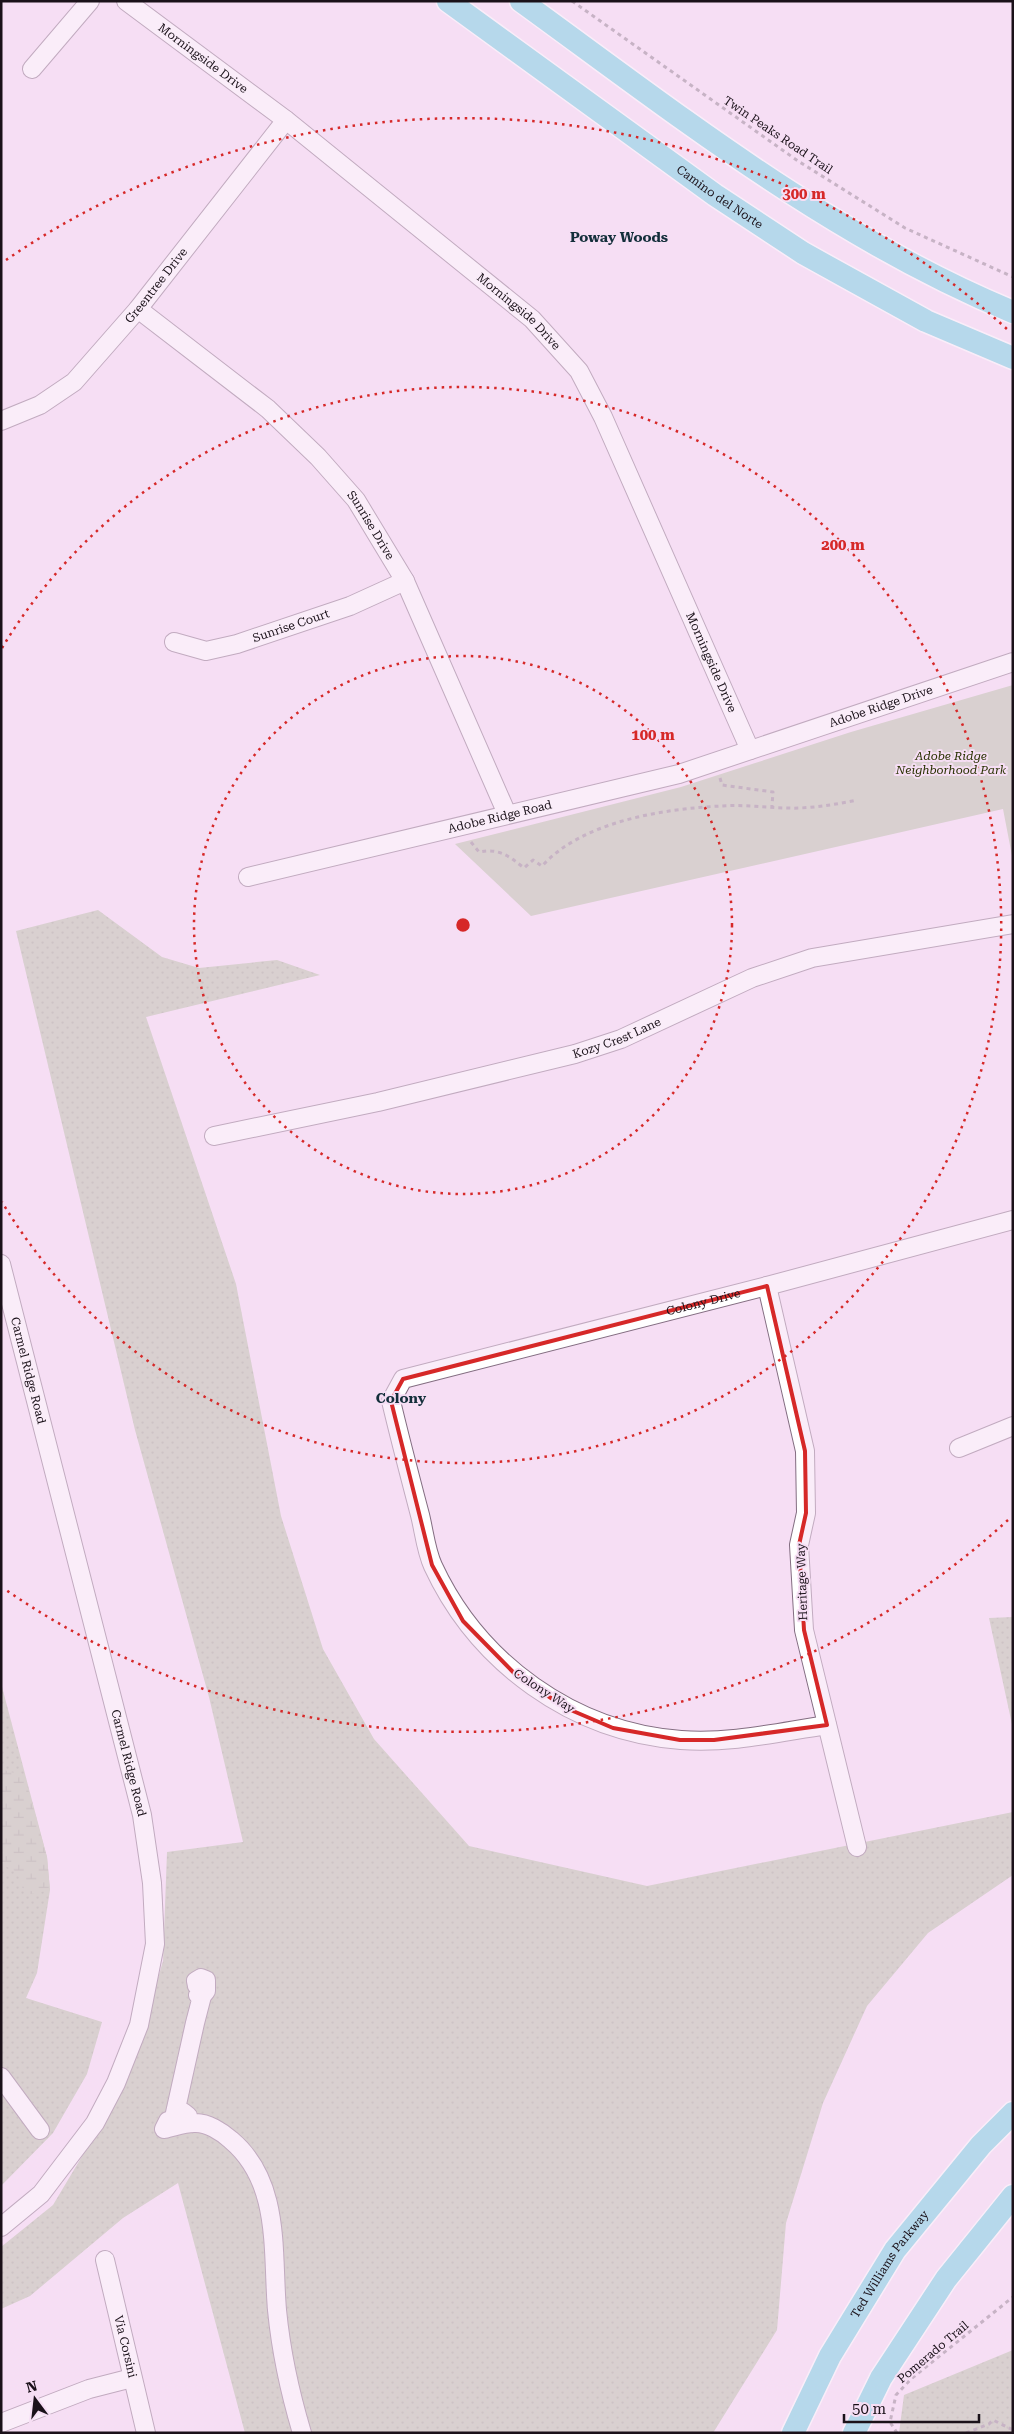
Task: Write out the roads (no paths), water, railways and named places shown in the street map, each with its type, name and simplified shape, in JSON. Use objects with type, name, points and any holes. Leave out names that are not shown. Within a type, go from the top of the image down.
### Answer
[{"type":"main road","name":"Camino del Norte","points":[[448,1],[715,195],[803,254],[926,321],[1013,358]]},
{"type":"main road","points":[[521,1],[749,167],[823,215],[958,289],[1013,312]]},
{"type":"main road","name":"Ted Williams Parkway","points":[[793,2433],[830,2356],[895,2250],[981,2144],[1013,2113]]},
{"type":"main road","points":[[854,2433],[881,2378],[946,2279],[1013,2196]]},
{"type":"street","points":[[32,69],[90,1]]},
{"type":"street","name":"Morningside Drive","points":[[126,1],[286,120],[532,319],[579,372],[604,417],[750,750]]},
{"type":"street","name":"Greentree Drive","points":[[1,422],[40,405],[74,382],[138,309],[286,120]]},
{"type":"street","name":"Sunrise Drive","points":[[138,309],[268,409],[318,457],[356,500],[405,581],[507,814]]},
{"type":"street","name":"Sunrise Court","points":[[174,642],[206,651],[237,644],[350,606],[405,581]]},
{"type":"street","name":"Adobe Ridge Drive","points":[[750,750],[1013,662]]},
{"type":"street","name":"Adobe Ridge Road","points":[[248,877],[679,774],[750,750]]},
{"type":"street","name":"Kozy Crest Lane","points":[[214,1136],[378,1102],[576,1054],[621,1039],[752,978],[812,958],[1013,924]]},
{"type":"street","name":"Colony Drive","points":[[397,1388],[403,1379],[767,1286],[1013,1220]]},
{"type":"street","name":"Carmel Ridge Road","points":[[1,1264],[142,1815],[152,1884],[155,1944],[138,2025],[116,2083],[95,2123],[41,2194],[1,2227]]},
{"type":"street","name":"Heritage Way","points":[[767,1286],[805,1451],[806,1513],[799,1545],[804,1630],[857,1846]]},
{"type":"street","name":"Colony Way","points":[[397,1388],[390,1401],[432,1565],[464,1621],[515,1674],[566,1708],[613,1728],[680,1740],[714,1740],[827,1725]]},
{"type":"street","points":[[959,1448],[1013,1426]]},
{"type":"street","points":[[198,1995],[202,1984],[197,1986],[196,1981],[201,1978],[206,1980],[206,1991],[202,1996],[195,2023],[175,2113],[183,2112],[188,2116],[168,2121],[164,2129],[195,2122],[211,2127],[242,2149],[262,2180],[268,2199],[274,2248],[280,2332],[302,2433]]},
{"type":"street","points":[[1,2077],[40,2130]]},
{"type":"street","name":"Via Corsini","points":[[105,2260],[146,2433]]},
{"type":"street","points":[[1,2423],[89,2389],[132,2378]]},
{"type":"district","name":"Poway Woods","points":[[619,237]]},
{"type":"district","name":"Colony","points":[[401,1398]]},
{"type":"park label","name":"Adobe Ridge Neighborhood Park","points":[[951,763]]}]
